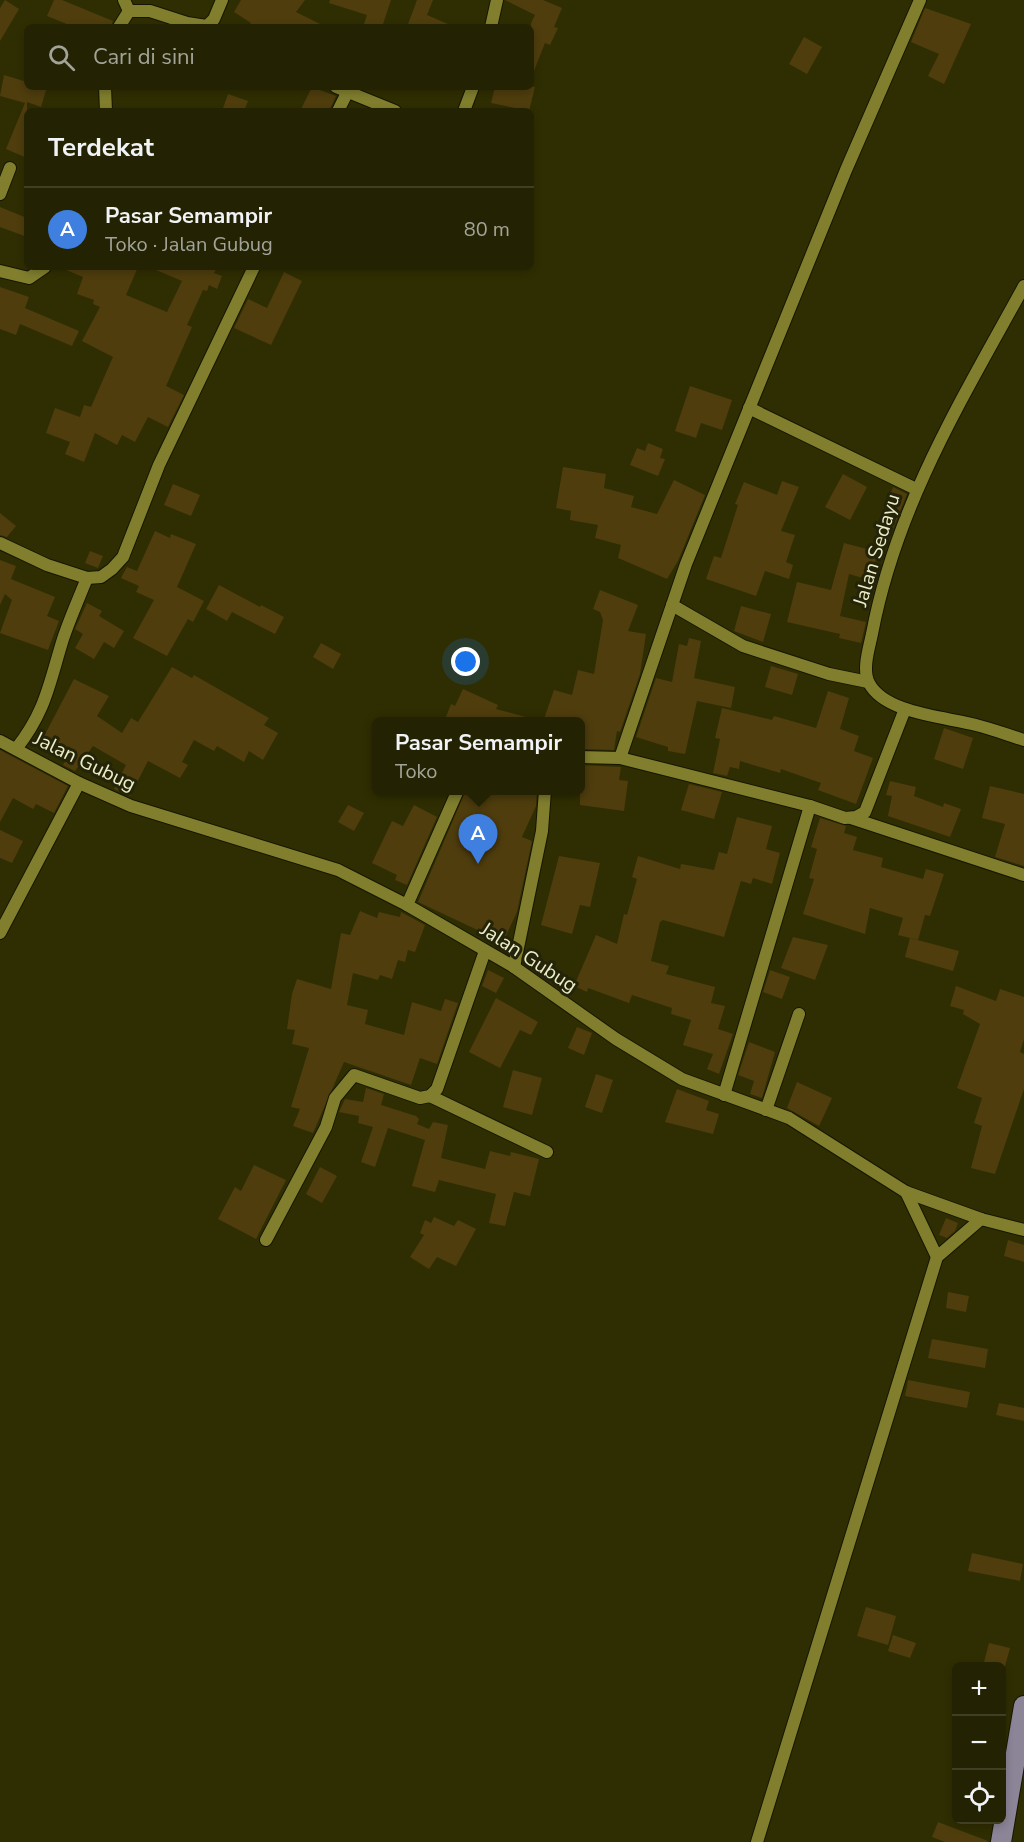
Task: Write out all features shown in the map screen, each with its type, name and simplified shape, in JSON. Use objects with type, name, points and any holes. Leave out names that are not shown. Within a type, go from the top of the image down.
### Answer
[{"type":"main road","points":[[1001,1842],[1024,1706]]},
{"type":"street","points":[[211,24],[222,0]]},
{"type":"street","points":[[491,24],[497,0]]},
{"type":"street","points":[[620,758],[672,605],[749,408],[846,170],[920,0]]},
{"type":"street","points":[[120,24],[127,6],[194,24]]},
{"type":"street","points":[[105,90],[106,108]]},
{"type":"street","points":[[338,108],[341,90],[387,108]]},
{"type":"street","points":[[465,108],[472,90]]},
{"type":"street","points":[[0,194],[10,168]]},
{"type":"street","points":[[0,271],[29,278],[41,270]]},
{"type":"street","points":[[0,543],[46,566],[87,578],[101,577],[112,570],[123,557],[159,465],[253,270]]},
{"type":"street","name":"Jalan Sedayu","points":[[868,682],[867,663],[875,616],[916,489],[1024,286]]},
{"type":"street","points":[[749,408],[916,489]]},
{"type":"street","points":[[16,749],[34,727],[44,706],[64,637],[87,578]]},
{"type":"street","points":[[672,605],[743,646],[829,674],[868,682],[876,693],[905,709],[976,725],[1024,740]]},
{"type":"street","points":[[851,818],[865,812],[905,709]]},
{"type":"street","name":"Jalan Gubug","points":[[0,741],[79,783],[131,806],[338,870],[407,905],[514,968],[616,1040],[682,1079],[766,1110],[811,1130],[906,1192],[981,1219],[1024,1230]]},
{"type":"street","points":[[585,757],[620,758],[810,806],[1024,875]]},
{"type":"street","points":[[0,933],[79,783]]},
{"type":"street","points":[[407,905],[456,795]]},
{"type":"street","points":[[514,968],[542,831],[545,795]]},
{"type":"street","points":[[724,1095],[810,806]]},
{"type":"street","points":[[430,1096],[441,1079],[485,951]]},
{"type":"street","points":[[766,1110],[799,1014]]},
{"type":"street","points":[[266,1240],[326,1127],[335,1098],[354,1075],[420,1098],[430,1096],[547,1152]]},
{"type":"street","points":[[906,1192],[937,1257]]},
{"type":"street","points":[[757,1842],[937,1257],[981,1219]]},
{"type":"building","points":[[5,0],[19,9],[0,41],[0,8]]},
{"type":"building","points":[[54,0],[62,0],[113,21],[112,24],[67,24],[47,16]]},
{"type":"building","points":[[241,0],[305,0],[296,12],[320,24],[250,24],[234,12]]},
{"type":"building","points":[[330,0],[391,0],[383,24],[364,24],[367,15],[329,3]]},
{"type":"building","points":[[417,0],[433,0],[427,15],[448,24],[408,24]]},
{"type":"building","points":[[505,0],[543,0],[562,8],[554,27],[558,28],[550,45],[545,43],[534,71],[534,24],[531,23],[535,15]]},
{"type":"building","points":[[925,8],[971,24],[944,84],[928,76],[939,54],[911,42]]},
{"type":"building","points":[[804,37],[822,47],[807,74],[789,64]]},
{"type":"building","points":[[4,75],[24,81],[24,90],[46,90],[41,107],[27,102],[27,108],[24,108],[24,157],[6,149],[25,103],[0,96]]},
{"type":"building","points":[[535,87],[530,108],[515,108],[491,103],[494,90],[534,90]]},
{"type":"building","points":[[310,90],[320,90],[336,96],[330,108],[302,108]]},
{"type":"building","points":[[228,94],[248,101],[245,108],[223,108]]},
{"type":"building","points":[[0,207],[24,217],[24,236],[0,227]]},
{"type":"building","points":[[66,270],[137,270],[126,295],[167,312],[182,281],[156,270],[216,270],[214,273],[222,276],[217,289],[209,285],[207,291],[203,290],[187,325],[192,327],[166,386],[184,395],[168,427],[148,417],[135,442],[122,435],[117,445],[95,433],[84,462],[65,454],[70,442],[46,433],[55,408],[80,417],[84,405],[91,407],[113,357],[82,341],[100,307],[93,304],[94,300],[77,294],[83,277]]},
{"type":"building","points":[[284,272],[302,281],[271,345],[234,328],[248,299],[267,308]]},
{"type":"building","points":[[0,287],[29,297],[25,308],[79,331],[72,346],[20,324],[16,335],[0,329]]},
{"type":"building","points":[[690,386],[732,400],[722,430],[701,423],[696,438],[675,431]]},
{"type":"building","points":[[648,443],[663,449],[660,458],[665,459],[658,476],[630,465],[637,448],[645,451]]},
{"type":"building","points":[[563,467],[606,474],[604,488],[634,496],[631,507],[657,514],[674,480],[705,495],[678,561],[667,579],[618,558],[621,545],[595,538],[598,525],[570,520],[571,511],[556,508]]},
{"type":"building","points":[[843,474],[867,487],[850,520],[825,507]]},
{"type":"building","points":[[782,481],[799,487],[781,531],[795,535],[786,562],[793,565],[789,579],[765,571],[756,596],[706,579],[714,556],[721,558],[738,505],[735,504],[744,482],[777,495]]},
{"type":"building","points":[[173,484],[200,495],[191,516],[164,505]]},
{"type":"building","points":[[893,487],[907,494],[893,529],[880,524]]},
{"type":"building","points":[[0,513],[16,526],[7,537],[0,535]]},
{"type":"building","points":[[155,531],[170,538],[171,534],[196,544],[177,587],[204,601],[193,622],[188,619],[167,656],[133,638],[154,600],[136,592],[139,586],[121,578],[127,567],[137,571]]},
{"type":"building","points":[[844,543],[878,552],[870,580],[849,574],[840,616],[866,622],[861,643],[839,638],[840,634],[787,622],[797,582],[831,590]]},
{"type":"building","points":[[90,551],[103,556],[98,568],[85,563]]},
{"type":"building","points":[[0,560],[16,566],[11,579],[55,597],[47,616],[59,621],[48,650],[0,633],[12,600],[5,594],[0,605]]},
{"type":"building","points":[[219,585],[284,617],[275,634],[232,612],[227,621],[206,609]]},
{"type":"building","points":[[600,590],[638,605],[628,631],[646,634],[640,674],[620,732],[617,731],[614,750],[585,749],[585,717],[545,717],[554,690],[572,695],[578,670],[594,674],[603,620],[600,612],[593,609]]},
{"type":"building","points":[[87,603],[102,611],[99,616],[124,631],[114,648],[104,642],[94,659],[75,648],[83,634],[75,629]]},
{"type":"building","points":[[741,606],[771,614],[763,642],[734,631]]},
{"type":"building","points":[[689,638],[701,641],[694,678],[735,687],[731,708],[697,701],[685,754],[668,751],[668,747],[636,737],[656,678],[672,682],[679,644],[687,646]]},
{"type":"building","points":[[321,643],[341,654],[333,669],[313,657]]},
{"type":"building","points":[[771,666],[798,674],[792,695],[765,687]]},
{"type":"building","points":[[172,667],[192,678],[194,675],[269,718],[264,725],[278,733],[263,760],[249,751],[244,762],[217,746],[214,751],[194,740],[182,762],[188,765],[180,778],[148,761],[130,796],[114,789],[126,765],[93,746],[75,771],[63,765],[68,755],[42,740],[74,679],[109,696],[97,716],[122,733],[131,718],[138,722]]},
{"type":"building","points":[[463,689],[498,705],[496,709],[526,717],[446,717],[451,704],[455,706]]},
{"type":"building","points":[[828,691],[849,698],[840,729],[859,736],[854,751],[873,758],[856,804],[818,790],[821,783],[781,769],[780,773],[740,761],[739,769],[730,767],[727,776],[713,773],[720,739],[715,738],[722,708],[772,720],[774,716],[816,728]]},
{"type":"building","points":[[944,728],[973,738],[963,769],[934,759]]},
{"type":"building","points":[[0,750],[68,786],[54,813],[36,804],[33,809],[13,798],[0,822]]},
{"type":"building","points":[[585,765],[621,767],[619,780],[628,781],[624,811],[580,805],[580,795],[585,795]]},
{"type":"building","points":[[890,781],[916,787],[914,796],[943,807],[944,803],[961,809],[950,837],[888,816],[892,796],[886,795]]},
{"type":"building","points":[[689,784],[722,792],[714,819],[681,810]]},
{"type":"building","points":[[990,786],[1024,794],[1024,866],[995,857],[1005,824],[982,818]]},
{"type":"building","points":[[464,795],[537,795],[536,806],[522,837],[532,841],[517,912],[503,942],[418,902]]},
{"type":"building","points":[[348,805],[364,813],[354,831],[338,822]]},
{"type":"building","points":[[414,805],[437,817],[407,885],[395,880],[397,875],[372,863],[392,821],[403,826]]},
{"type":"building","points":[[737,817],[772,826],[766,849],[780,853],[772,884],[753,878],[751,884],[741,881],[724,937],[663,920],[660,922],[651,961],[669,966],[666,974],[715,987],[711,1003],[725,1006],[718,1029],[733,1034],[719,1074],[707,1069],[713,1054],[683,1045],[691,1020],[671,1014],[672,1008],[632,995],[629,1003],[588,988],[587,992],[574,986],[596,935],[617,944],[624,914],[627,915],[637,879],[632,877],[638,856],[680,869],[681,864],[714,870],[719,852],[727,854]]},
{"type":"building","points":[[820,818],[846,826],[844,833],[857,837],[853,850],[883,858],[881,867],[923,879],[926,869],[944,874],[930,916],[925,915],[918,940],[898,935],[903,918],[870,908],[865,934],[803,914],[814,879],[809,878],[817,849],[811,847]]},
{"type":"building","points":[[0,830],[23,841],[12,863],[0,858]]},
{"type":"building","points":[[559,856],[600,863],[590,907],[580,905],[572,934],[541,925]]},
{"type":"building","points":[[360,911],[377,918],[379,912],[400,917],[401,912],[425,925],[415,952],[408,950],[405,962],[398,960],[392,979],[380,975],[378,980],[353,973],[347,1005],[368,1010],[365,1024],[404,1035],[412,1002],[441,1011],[445,999],[458,1003],[437,1064],[420,1058],[411,1085],[344,1062],[313,1133],[293,1126],[300,1109],[291,1107],[309,1048],[292,1044],[295,1030],[287,1029],[292,994],[297,979],[331,989],[341,933],[350,935]]},
{"type":"building","points":[[793,937],[828,945],[815,980],[781,968]]},
{"type":"building","points":[[910,938],[959,951],[953,971],[905,957]]},
{"type":"building","points":[[488,970],[504,978],[496,993],[482,986]]},
{"type":"building","points":[[770,970],[790,977],[782,999],[763,992]]},
{"type":"building","points":[[956,986],[996,1001],[1000,989],[1024,997],[1024,1039],[1020,1052],[1024,1054],[1024,1089],[995,1174],[971,1168],[982,1126],[974,1123],[982,1098],[957,1088],[980,1024],[963,1014],[964,1010],[950,1006]]},
{"type":"building","points":[[496,998],[538,1022],[531,1035],[520,1030],[500,1068],[469,1052]]},
{"type":"building","points":[[577,1027],[592,1033],[584,1055],[568,1048]]},
{"type":"building","points":[[749,1042],[775,1052],[762,1098],[750,1094],[754,1081],[738,1075]]},
{"type":"building","points":[[513,1070],[542,1078],[532,1115],[503,1107]]},
{"type":"building","points":[[596,1074],[613,1080],[602,1113],[585,1107]]},
{"type":"building","points":[[797,1082],[832,1098],[819,1126],[787,1108]]},
{"type":"building","points":[[366,1088],[384,1094],[381,1105],[416,1116],[419,1119],[417,1124],[429,1129],[433,1122],[448,1125],[441,1158],[485,1169],[490,1151],[510,1156],[511,1152],[539,1159],[530,1196],[514,1192],[505,1226],[489,1223],[496,1194],[439,1180],[435,1192],[412,1186],[425,1140],[388,1128],[375,1167],[361,1162],[373,1127],[358,1123],[359,1116],[339,1112],[345,1099],[363,1102]]},
{"type":"building","points":[[677,1089],[709,1101],[706,1110],[719,1114],[713,1134],[665,1122]]},
{"type":"building","points":[[254,1165],[286,1180],[256,1239],[218,1219],[235,1187],[241,1191]]},
{"type":"building","points":[[320,1167],[337,1176],[322,1203],[306,1194]]},
{"type":"building","points":[[434,1217],[454,1226],[458,1220],[476,1229],[456,1266],[437,1257],[429,1269],[410,1257],[424,1235],[420,1233],[425,1220],[431,1223]]},
{"type":"building","points":[[946,1218],[958,1223],[955,1231],[947,1238],[939,1235]]},
{"type":"building","points":[[1008,1240],[1024,1245],[1024,1262],[1004,1256]]},
{"type":"building","points":[[948,1292],[969,1296],[966,1312],[946,1308]]},
{"type":"building","points":[[932,1339],[988,1349],[985,1368],[928,1358]]},
{"type":"building","points":[[908,1380],[970,1392],[967,1408],[905,1396]]},
{"type":"building","points":[[999,1403],[1024,1408],[1024,1421],[996,1415]]},
{"type":"building","points":[[972,1553],[1023,1564],[1020,1581],[968,1571]]},
{"type":"building","points":[[866,1607],[896,1616],[888,1645],[857,1636]]},
{"type":"building","points":[[893,1635],[916,1643],[910,1658],[888,1651]]},
{"type":"building","points":[[989,1643],[1010,1648],[1006,1662],[984,1662]]},
{"type":"building","points":[[938,1822],[988,1841],[945,1842],[932,1837]]},
{"type":"place","name":"Pasar Semampir","points":[[478,864]]}]
